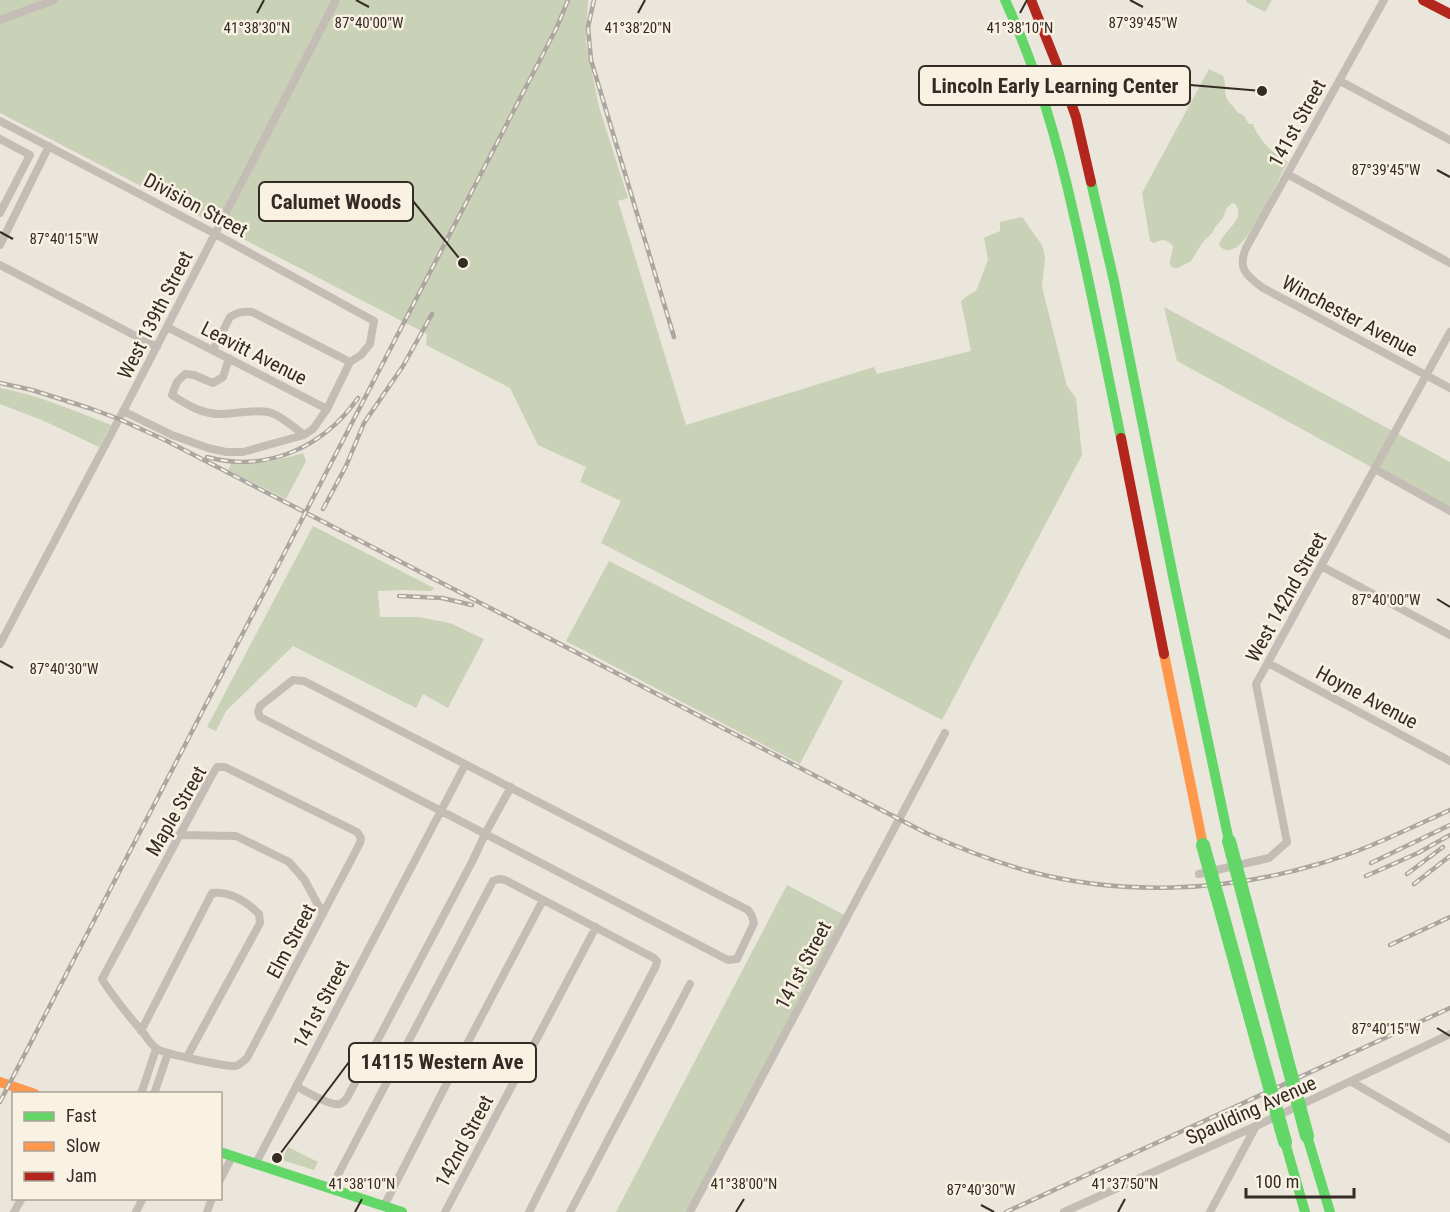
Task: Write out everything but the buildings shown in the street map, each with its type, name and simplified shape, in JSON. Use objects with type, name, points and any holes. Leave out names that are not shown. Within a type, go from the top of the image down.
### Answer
[{"type":"main road","points":[[1005,0],[1013,15],[1047,107],[1088,274],[1203,845],[1305,1212]]},
{"type":"main road","points":[[1031,0],[1076,117],[1114,281],[1174,586],[1229,842],[1330,1212]]},
{"type":"main road","points":[[1430,2],[1450,14]]},
{"type":"main road","points":[[0,1082],[29,1092]]},
{"type":"main road","points":[[227,1154],[402,1212]]},
{"type":"street","points":[[0,20],[54,0]]},
{"type":"street","name":"West 139th Street","points":[[0,645],[336,0]]},
{"type":"street","name":"141st Street","points":[[1242,264],[1246,248],[1384,0]]},
{"type":"street","points":[[1340,81],[1450,140]]},
{"type":"street","name":"Division Street","points":[[0,121],[216,234],[374,321],[370,344],[361,355],[350,362]]},
{"type":"street","points":[[0,140],[30,155],[0,213]]},
{"type":"street","points":[[0,245],[49,146]]},
{"type":"street","points":[[1287,174],[1450,263]]},
{"type":"street","name":"Winchester Avenue","points":[[1242,264],[1247,274],[1263,288],[1450,388]]},
{"type":"street","points":[[0,265],[157,347]]},
{"type":"street","points":[[123,411],[172,435],[208,448],[226,452],[243,452],[304,435],[313,429],[327,409],[350,362],[252,312],[243,311],[230,316],[213,350]]},
{"type":"street","name":"Leavitt Avenue","points":[[166,327],[327,409]]},
{"type":"street","name":"West 142nd Street","points":[[1199,874],[1269,858],[1287,842],[1256,684],[1450,332]]},
{"type":"street","points":[[229,358],[223,377],[213,383],[194,375],[185,374],[177,381],[172,395],[202,412],[220,414],[270,412],[304,435]]},
{"type":"street","points":[[1375,469],[1450,511]]},
{"type":"street","points":[[1321,566],[1450,635]]},
{"type":"street","name":"Hoyne Avenue","points":[[1268,663],[1450,761]]},
{"type":"street","points":[[293,680],[304,681],[511,787],[748,910],[754,923],[737,958],[728,960],[260,717],[258,712],[261,706],[293,680]]},
{"type":"street","name":"141st Street","points":[[690,1212],[945,733]]},
{"type":"street","name":"141st Street","points":[[256,1163],[465,765]]},
{"type":"street","name":"Maple Street","points":[[141,1031],[102,979],[218,767],[225,767],[357,832],[361,838]]},
{"type":"street","points":[[296,1086],[338,1105],[347,1098],[511,787]]},
{"type":"street","points":[[179,835],[236,836],[289,862],[304,879],[323,914]]},
{"type":"street","name":"Elm Street","points":[[187,1057],[234,1066],[247,1058],[361,838]]},
{"type":"street","points":[[332,1188],[493,881],[499,879],[505,880],[654,957],[657,961],[528,1212]]},
{"type":"street","points":[[212,893],[230,895],[249,904],[259,914],[260,923],[187,1057],[156,1048],[141,1031],[212,893]]},
{"type":"street","points":[[384,1206],[543,900]]},
{"type":"street","name":"142nd Street","points":[[445,1212],[596,927]]},
{"type":"street","points":[[570,1212],[690,984]]},
{"type":"street","name":"Spaulding Avenue","points":[[1064,1212],[1352,1082],[1450,1034]]},
{"type":"street","points":[[406,1046],[453,1071]]},
{"type":"street","points":[[142,1092],[156,1048]]},
{"type":"street","points":[[155,1092],[168,1053]]},
{"type":"street","points":[[1352,1082],[1450,1139]]},
{"type":"street","points":[[1210,1212],[1256,1126]]},
{"type":"street","points":[[222,1173],[227,1154]]},
{"type":"green space","points":[[0,0],[588,0],[586,43],[599,107],[628,198],[618,201],[686,425],[874,367],[877,374],[971,351],[961,301],[976,291],[988,260],[984,238],[1000,231],[1000,222],[1022,217],[1042,245],[1045,257],[1042,287],[1067,386],[1076,398],[1082,455],[942,720],[601,543],[621,501],[580,482],[586,467],[538,445],[510,388],[426,345],[427,334],[0,113]]},
{"type":"green space","points":[[1247,0],[1272,0],[1265,12],[1246,2]]},
{"type":"green space","points":[[1209,69],[1223,76],[1225,93],[1237,112],[1244,116],[1249,124],[1253,124],[1267,146],[1288,162],[1261,215],[1236,248],[1227,250],[1219,245],[1238,215],[1238,209],[1232,203],[1191,261],[1178,268],[1173,268],[1170,264],[1173,246],[1164,240],[1154,243],[1150,241],[1142,193]]},
{"type":"green space","points":[[1164,307],[1450,462],[1450,510],[1177,361]]},
{"type":"green space","points":[[0,388],[42,399],[111,425],[99,447],[44,421],[0,404]]},
{"type":"green space","points":[[303,453],[306,461],[286,499],[228,470],[231,464],[258,463]]},
{"type":"green space","points":[[313,526],[434,588],[431,591],[378,591],[380,617],[418,617],[450,623],[484,639],[448,708],[423,694],[416,708],[293,646],[226,711],[216,731],[207,727]]},
{"type":"green space","points":[[609,561],[843,681],[800,764],[566,641]]},
{"type":"green space","points":[[787,885],[848,917],[690,1212],[616,1212]]},
{"type":"green space","points":[[288,1147],[318,1162],[314,1170],[282,1160]]},
{"type":"railway","points":[[0,1102],[557,27],[568,0]]},
{"type":"railway","points":[[594,0],[588,27],[591,60],[674,337]]},
{"type":"railway","points":[[323,509],[346,466],[364,423],[403,366],[432,314]]},
{"type":"railway","points":[[0,383],[32,390],[89,408],[165,440],[926,833],[976,854],[1028,871],[1063,879],[1135,887],[1172,888],[1245,881],[1280,874],[1350,854],[1450,810]]},
{"type":"railway","points":[[207,457],[251,462],[271,459],[292,452],[328,431],[358,398]]},
{"type":"railway","points":[[399,596],[442,598],[472,605]]},
{"type":"railway","points":[[1371,863],[1450,825]]},
{"type":"railway","points":[[1366,876],[1418,853],[1450,835]]},
{"type":"railway","points":[[1407,874],[1443,847]]},
{"type":"railway","points":[[1414,884],[1450,856]]},
{"type":"railway","points":[[1390,945],[1450,917]]},
{"type":"railway","points":[[1006,1212],[1450,1008]]},
{"type":"traffic: fast","points":[[1005,0],[1037,81],[1062,163],[1121,438]]},
{"type":"traffic: fast","points":[[1091,182],[1114,281],[1229,841]]},
{"type":"traffic: fast","points":[[1229,841],[1307,1136]]},
{"type":"traffic: fast","points":[[1203,845],[1285,1142]]},
{"type":"traffic: fast","points":[[1307,1136],[1330,1212]]},
{"type":"traffic: fast","points":[[1285,1142],[1305,1212]]},
{"type":"traffic: fast","points":[[222,1153],[402,1212]]},
{"type":"traffic: slow","points":[[1164,654],[1203,845]]},
{"type":"traffic: slow","points":[[0,1082],[29,1092]]},
{"type":"traffic: jam","points":[[1031,0],[1076,117],[1091,182]]},
{"type":"traffic: jam","points":[[1423,0],[1450,14]]},
{"type":"traffic: jam","points":[[1121,438],[1164,654]]},
{"type":"place","name":"Lincoln Early Learning Center","points":[[1262,91]]},
{"type":"place","name":"Calumet Woods","points":[[463,263]]},
{"type":"place","name":"14115 Western Ave","points":[[277,1158]]}]
